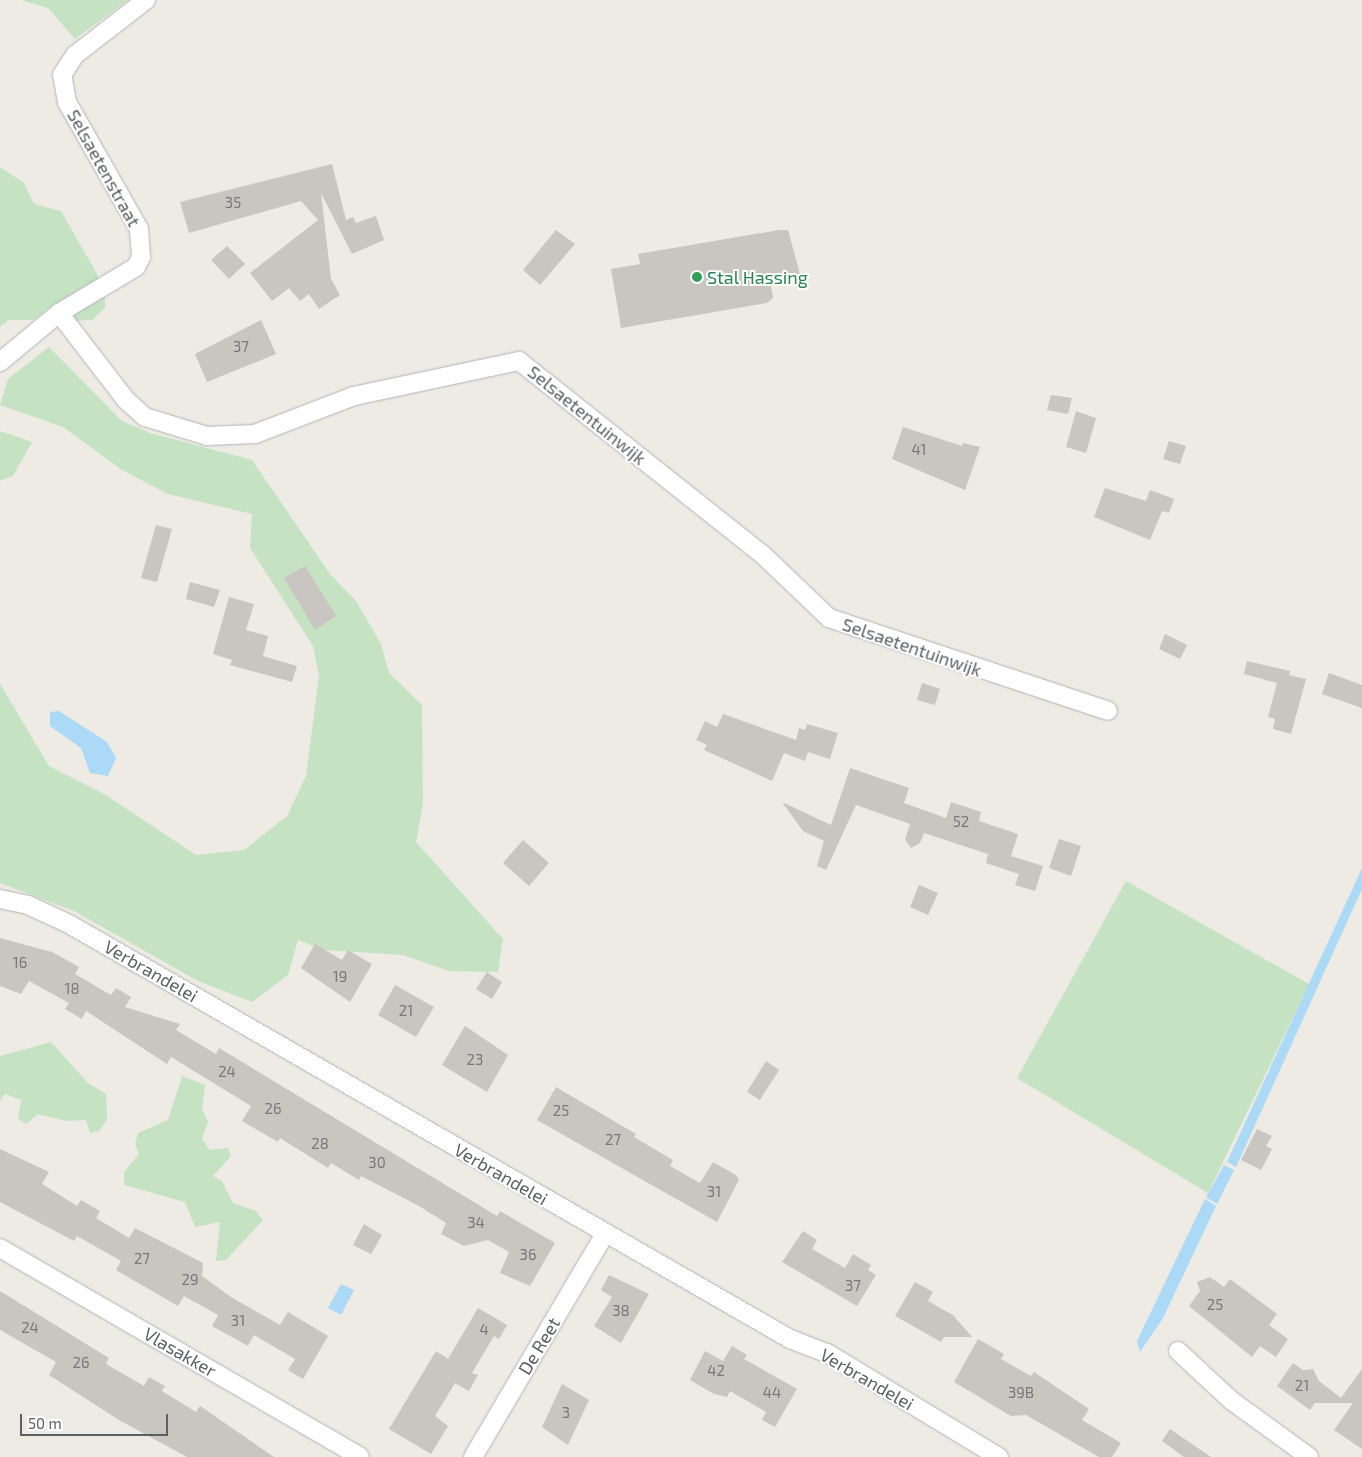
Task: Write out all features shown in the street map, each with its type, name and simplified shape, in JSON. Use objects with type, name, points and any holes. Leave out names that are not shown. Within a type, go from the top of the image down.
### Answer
[{"type":"street","name":"Selsaetenstraat","points":[[0,362],[59,314],[131,271],[141,257],[139,229],[67,102],[62,74],[75,55],[146,0]]},
{"type":"street","name":"Selsaetentuinwijk","points":[[59,314],[126,400],[145,417],[207,436],[255,434],[354,396],[519,360],[762,555],[829,618],[1108,711]]},
{"type":"street","name":"Verbrandelei","points":[[0,899],[28,905],[69,924],[790,1340],[827,1353],[999,1457]]},
{"type":"street","name":"De Reet","points":[[473,1457],[605,1234]]},
{"type":"street","name":"Vlasakker","points":[[0,1248],[360,1457]]},
{"type":"street","points":[[1178,1351],[1232,1401],[1309,1457]]},
{"type":"green space","points":[[21,0],[128,0],[75,39],[48,8]]},
{"type":"green space","points":[[0,167],[24,183],[34,204],[61,211],[97,274],[105,297],[105,308],[92,320],[74,321],[53,305],[33,320],[8,320],[0,327]]},
{"type":"green space","points":[[49,347],[122,421],[150,433],[252,460],[330,574],[356,601],[381,644],[389,673],[422,705],[423,803],[416,842],[503,939],[498,972],[449,971],[403,955],[324,950],[298,940],[288,975],[252,1002],[198,981],[74,911],[0,883],[0,684],[49,766],[104,794],[196,855],[244,850],[287,816],[306,776],[319,676],[313,646],[250,548],[252,514],[168,494],[122,470],[63,427],[0,405],[8,379]]},
{"type":"green space","points":[[0,431],[32,442],[13,476],[0,481]]},
{"type":"green space","points":[[1126,881],[1309,984],[1208,1193],[1017,1078]]},
{"type":"green space","points":[[51,1042],[88,1083],[106,1094],[107,1120],[99,1131],[90,1133],[86,1120],[66,1121],[38,1114],[26,1124],[18,1119],[21,1100],[5,1094],[0,1101],[0,1056]]},
{"type":"green space","points":[[182,1076],[205,1085],[202,1109],[208,1122],[202,1139],[210,1150],[228,1148],[231,1156],[213,1176],[222,1181],[233,1203],[256,1211],[263,1220],[226,1260],[216,1261],[220,1222],[195,1227],[185,1202],[124,1185],[124,1172],[139,1154],[135,1144],[138,1133],[168,1120]]},
{"type":"water","points":[[59,711],[107,742],[116,758],[108,776],[90,773],[81,748],[50,726],[50,712]]},
{"type":"water","points":[[1362,868],[1362,889],[1236,1167],[1227,1162]]},
{"type":"water","points":[[1224,1165],[1234,1170],[1217,1204],[1206,1197]]},
{"type":"water","points":[[1205,1199],[1216,1206],[1163,1318],[1140,1352],[1137,1341]]},
{"type":"water","points":[[341,1284],[354,1290],[341,1315],[328,1308]]},
{"type":"building","points":[[332,164],[346,220],[353,217],[356,223],[376,216],[384,240],[352,254],[321,193],[331,279],[340,295],[319,309],[309,294],[300,301],[289,288],[272,301],[250,273],[318,220],[301,201],[189,233],[180,202]]},
{"type":"building","points":[[556,230],[575,244],[540,285],[523,270]]},
{"type":"building","name":"Stal Hassing","points":[[788,230],[800,274],[770,279],[773,298],[767,303],[621,328],[611,269],[640,264],[638,254]]},
{"type":"building","points":[[227,246],[245,264],[229,279],[211,260]]},
{"type":"building","points":[[261,320],[276,354],[207,382],[195,354]]},
{"type":"building","points":[[1051,395],[1072,398],[1068,414],[1047,410]]},
{"type":"building","points":[[1076,411],[1096,418],[1086,453],[1066,447]]},
{"type":"building","points":[[903,427],[962,446],[963,443],[980,447],[965,490],[892,459]]},
{"type":"building","points":[[1169,441],[1186,446],[1180,464],[1163,459]]},
{"type":"building","points":[[1105,488],[1146,501],[1150,490],[1174,499],[1169,513],[1162,511],[1150,540],[1094,517]]},
{"type":"building","points":[[156,525],[172,529],[157,582],[141,578]]},
{"type":"building","points":[[305,566],[336,616],[315,630],[284,578]]},
{"type":"building","points":[[190,582],[220,590],[214,607],[186,599]]},
{"type":"building","points":[[229,597],[254,604],[246,630],[268,636],[263,656],[297,666],[292,682],[230,665],[232,660],[213,654]]},
{"type":"building","points":[[1165,634],[1187,645],[1180,659],[1159,649]]},
{"type":"building","points":[[1247,661],[1290,671],[1289,675],[1306,679],[1291,734],[1273,729],[1275,719],[1268,717],[1277,683],[1244,674]]},
{"type":"building","points":[[1329,673],[1362,685],[1362,708],[1322,694]]},
{"type":"building","points":[[922,683],[940,689],[935,705],[917,700]]},
{"type":"building","points":[[723,714],[796,740],[799,728],[805,730],[807,724],[838,733],[830,759],[808,752],[805,761],[784,753],[772,781],[704,750],[707,745],[696,740],[705,721],[717,727]]},
{"type":"building","points":[[850,768],[909,788],[904,803],[946,818],[951,802],[981,812],[979,821],[1018,834],[1011,856],[1043,866],[1035,891],[1015,885],[1019,874],[986,863],[988,854],[924,833],[920,843],[911,848],[905,839],[910,824],[856,805],[826,870],[817,866],[824,841],[803,831],[782,802],[831,825]]},
{"type":"building","points":[[1059,839],[1081,846],[1071,876],[1049,868]]},
{"type":"building","points":[[523,840],[549,863],[529,886],[503,863]]},
{"type":"building","points":[[919,885],[938,893],[928,915],[910,907]]},
{"type":"building","points":[[0,938],[52,952],[79,967],[75,974],[111,995],[116,988],[131,997],[125,1007],[180,1024],[176,1030],[216,1054],[219,1048],[497,1216],[500,1211],[555,1243],[530,1286],[500,1273],[509,1252],[488,1240],[464,1246],[441,1234],[446,1223],[419,1206],[361,1176],[359,1180],[331,1163],[328,1168],[280,1138],[278,1142],[242,1121],[251,1106],[171,1057],[167,1064],[86,1011],[82,1019],[65,1009],[69,1003],[29,981],[21,994],[0,986]]},
{"type":"building","points":[[315,944],[342,960],[348,950],[372,964],[350,1002],[301,968]]},
{"type":"building","points":[[487,972],[502,982],[492,999],[476,989]]},
{"type":"building","points":[[395,985],[434,1007],[416,1037],[378,1015]]},
{"type":"building","points":[[465,1026],[508,1055],[487,1092],[442,1065]]},
{"type":"building","points":[[766,1061],[779,1070],[760,1100],[747,1092]]},
{"type":"building","points":[[556,1087],[636,1134],[634,1137],[673,1160],[670,1166],[700,1183],[713,1162],[736,1175],[739,1180],[717,1222],[537,1120]]},
{"type":"building","points":[[1257,1129],[1272,1136],[1266,1146],[1272,1149],[1261,1170],[1241,1160]]},
{"type":"building","points":[[0,1149],[49,1172],[42,1184],[77,1206],[81,1200],[100,1211],[96,1218],[129,1238],[135,1228],[203,1263],[202,1276],[231,1297],[280,1325],[288,1312],[328,1336],[303,1379],[288,1370],[295,1359],[254,1335],[248,1346],[212,1326],[218,1315],[184,1296],[178,1306],[116,1270],[121,1261],[77,1236],[74,1241],[0,1202]]},
{"type":"building","points":[[364,1224],[382,1235],[371,1254],[353,1245]]},
{"type":"building","points":[[803,1231],[817,1240],[812,1249],[845,1268],[853,1254],[871,1265],[868,1270],[876,1275],[857,1306],[782,1262]]},
{"type":"building","points":[[609,1275],[649,1294],[621,1343],[594,1326],[612,1297],[601,1290]]},
{"type":"building","points":[[1210,1277],[1224,1287],[1230,1279],[1277,1314],[1269,1325],[1288,1339],[1276,1357],[1260,1346],[1252,1357],[1189,1306],[1200,1291],[1197,1282]]},
{"type":"building","points":[[915,1282],[933,1292],[928,1301],[953,1315],[972,1337],[944,1337],[941,1342],[895,1316]]},
{"type":"building","points":[[0,1291],[109,1358],[106,1364],[144,1386],[149,1377],[165,1386],[162,1391],[196,1412],[200,1406],[274,1457],[187,1457],[119,1420],[49,1375],[56,1362],[0,1330]]},
{"type":"building","points":[[478,1308],[507,1325],[499,1339],[494,1336],[472,1373],[478,1375],[469,1391],[455,1383],[435,1416],[448,1426],[431,1454],[389,1429],[436,1351],[448,1359]]},
{"type":"building","points":[[978,1339],[1004,1354],[1001,1359],[1031,1376],[1034,1372],[1089,1409],[1082,1420],[1121,1443],[1112,1457],[1099,1457],[1026,1415],[1011,1416],[954,1382]]},
{"type":"building","points":[[732,1346],[747,1355],[744,1359],[797,1389],[775,1427],[762,1420],[766,1412],[730,1391],[727,1397],[714,1394],[690,1380],[705,1351],[723,1361]]},
{"type":"building","points":[[1293,1363],[1303,1370],[1313,1369],[1319,1381],[1341,1398],[1362,1369],[1362,1449],[1334,1430],[1353,1403],[1315,1403],[1310,1410],[1277,1386]]},
{"type":"building","points":[[562,1384],[589,1400],[568,1445],[542,1427]]},
{"type":"building","points":[[1170,1429],[1211,1457],[1184,1457],[1162,1441]]},
{"type":"place","name":"Stal Hassing","points":[[697,277]]}]
